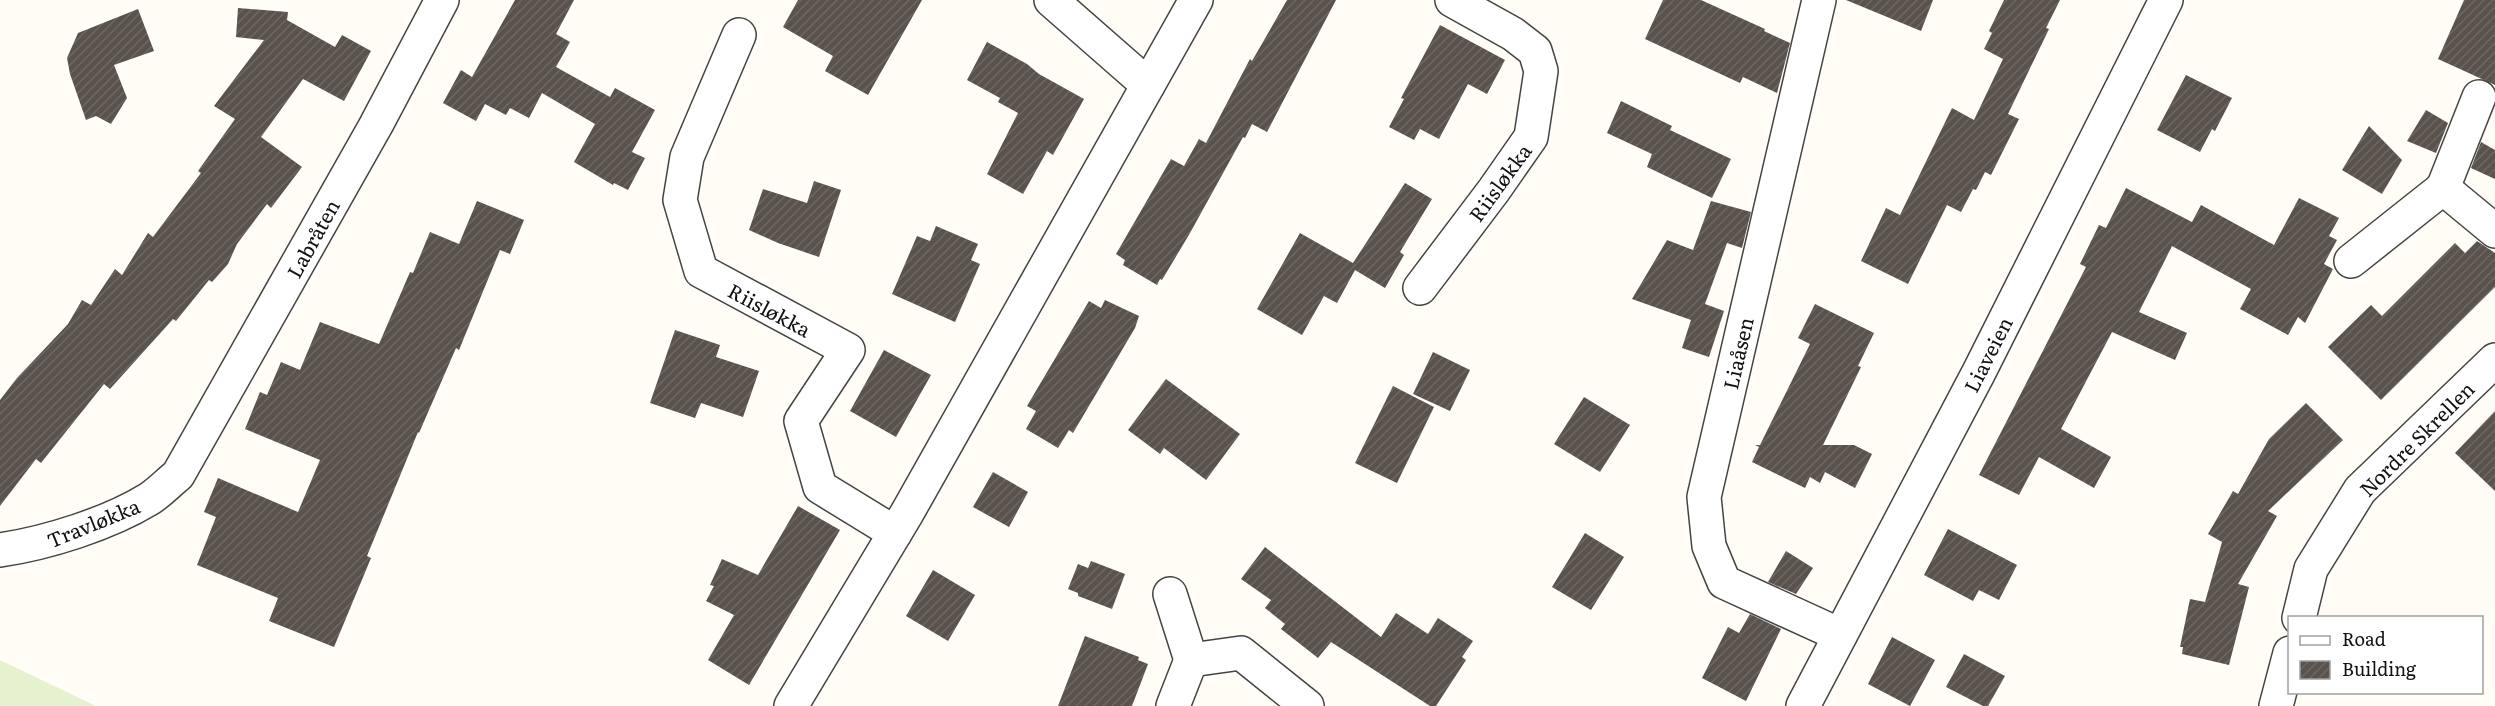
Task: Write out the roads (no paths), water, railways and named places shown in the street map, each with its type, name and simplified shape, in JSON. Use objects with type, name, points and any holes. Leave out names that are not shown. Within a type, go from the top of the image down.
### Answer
[{"type":"street","name":"Labråten","points":[[178,475],[376,125],[442,0]]},
{"type":"street","points":[[1051,0],[1148,85]]},
{"type":"street","points":[[792,706],[895,533],[1196,0]]},
{"type":"street","name":"Riisløkka","points":[[1420,288],[1494,190],[1530,137],[1541,71],[1535,51],[1514,34],[1452,0]]},
{"type":"street","name":"Liaåsen","points":[[1819,0],[1704,497],[1709,546],[1724,582],[1840,635]]},
{"type":"street","name":"Liaveien","points":[[1803,706],[1979,372],[2166,0]]},
{"type":"street","name":"Riisløkka","points":[[739,35],[687,157],[680,200],[700,272],[848,350],[801,421],[820,487],[895,533]]},
{"type":"street","points":[[2351,261],[2443,188],[2479,97]]},
{"type":"street","points":[[2443,188],[2495,231]]},
{"type":"street","name":"Nordre Skrellen","points":[[2299,616],[2311,569],[2360,490],[2495,360]]},
{"type":"street","name":"Travløkka","points":[[0,550],[40,544],[110,518],[150,498],[178,475]]},
{"type":"street","points":[[1170,594],[1191,660],[1173,706]]},
{"type":"street","points":[[1191,660],[1241,653],[1307,706]]},
{"type":"street","points":[[2276,706],[2288,657]]}]
